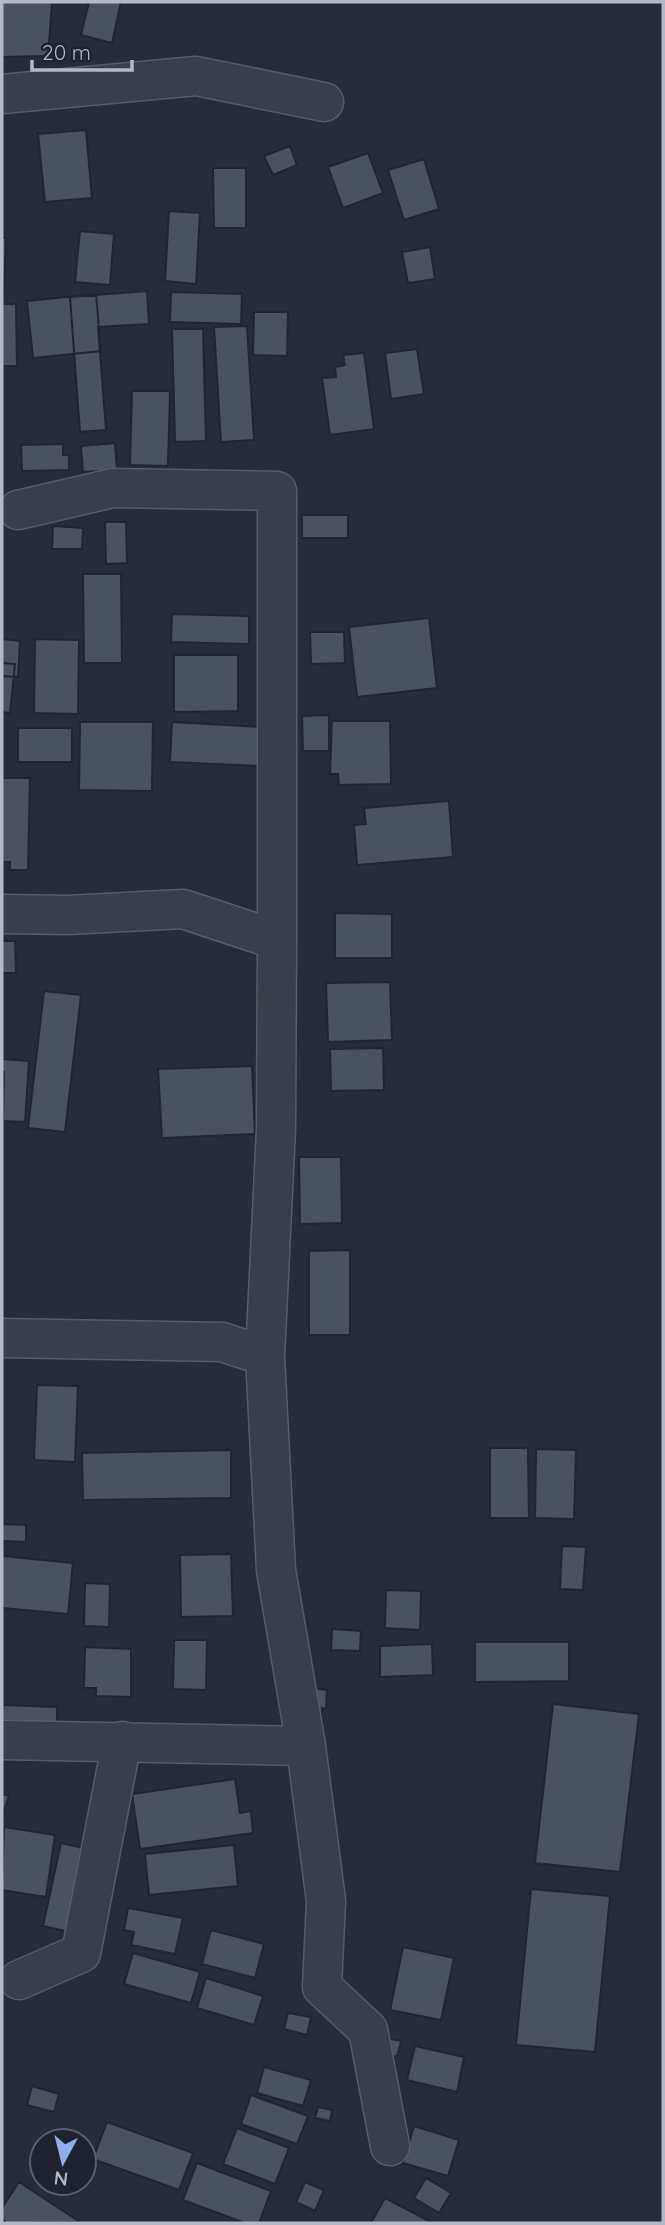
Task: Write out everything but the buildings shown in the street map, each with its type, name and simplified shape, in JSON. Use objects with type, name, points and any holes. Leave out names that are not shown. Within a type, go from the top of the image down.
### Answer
[{"type":"street","points":[[2,94],[196,76],[324,102]]},
{"type":"street","points":[[18,510],[113,488],[278,491],[276,1129],[265,1356],[276,1570],[306,1746],[326,1901],[322,1987],[368,2030],[390,2146]]},
{"type":"street","points":[[2,914],[67,915],[183,909],[276,940]]},
{"type":"street","points":[[2,1338],[222,1342],[265,1356]]},
{"type":"street","points":[[2,1740],[306,1746]]},
{"type":"street","points":[[19,1980],[81,1953],[122,1741]]}]
